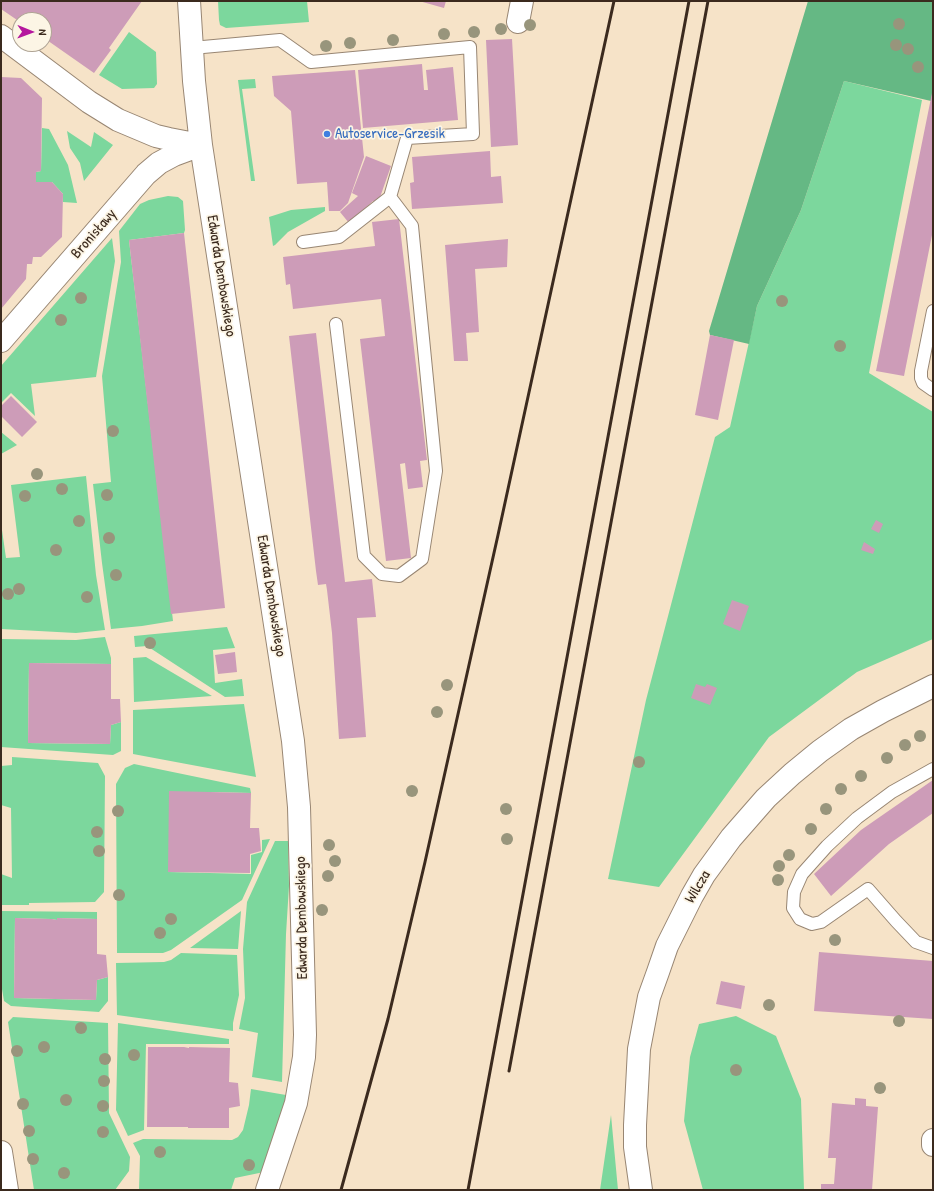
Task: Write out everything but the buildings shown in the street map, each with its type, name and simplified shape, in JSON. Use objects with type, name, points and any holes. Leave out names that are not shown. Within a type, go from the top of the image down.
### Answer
[{"type":"street","name":"Edwarda Dembowskiego","points":[[189,1],[194,81],[201,145],[293,741],[300,807],[305,1035],[304,1057],[296,1103],[267,1190]]},
{"type":"street","points":[[518,22],[522,1]]},
{"type":"street","points":[[1,36],[89,102],[118,120],[156,136],[201,145]]},
{"type":"street","name":"Bronisławy","points":[[1,341],[146,174],[159,163],[174,155],[201,145]]},
{"type":"street","name":"Wilcza","points":[[642,1190],[635,1148],[635,1125],[639,1049],[649,997],[667,946],[704,875],[731,838],[766,798],[792,774],[820,751],[851,729],[933,686]]},
{"type":"street","points":[[933,1140],[933,1145]]},
{"type":"street","points":[[1,1152],[7,1190]]},
{"type":"lane","points":[[192,48],[280,40],[311,62],[470,47],[473,134],[407,138],[390,197],[339,237],[303,242]]},
{"type":"lane","points":[[336,324],[364,556],[382,574],[399,576],[422,559],[436,471],[412,226],[390,197]]},
{"type":"lane","points":[[933,310],[920,378],[923,384],[933,390]]},
{"type":"lane","points":[[933,769],[892,792],[857,818],[827,846],[802,874],[794,892],[793,908],[800,920],[812,924],[821,922],[868,889],[916,942],[933,948]]},
{"type":"green space","points":[[218,1],[307,1],[309,22],[226,28],[220,25]]},
{"type":"green space","points":[[808,1],[933,1],[933,89],[931,101],[844,81],[801,210],[757,306],[749,344],[710,335],[709,331]]},
{"type":"green space","points":[[129,32],[156,52],[157,84],[154,88],[122,89],[99,75]]},
{"type":"green space","points":[[255,79],[256,88],[242,89],[255,181],[251,181],[238,80]]},
{"type":"green space","points":[[844,81],[922,100],[869,373],[933,412],[933,639],[857,672],[769,737],[659,887],[608,879],[646,700],[715,437],[730,427],[757,306],[801,210]]},
{"type":"green space","points":[[42,128],[49,129],[68,165],[77,203],[63,202],[63,194],[52,182],[36,182],[36,172],[41,171]]},
{"type":"green space","points":[[67,131],[91,147],[94,132],[113,145],[84,181],[80,163],[70,148]]},
{"type":"green space","points":[[168,196],[178,197],[183,201],[184,233],[129,240],[173,621],[111,629],[93,484],[111,482],[102,376],[121,262],[119,231],[140,204],[149,200]]},
{"type":"green space","points":[[325,207],[325,211],[288,232],[273,246],[269,217],[291,210]]},
{"type":"green space","points":[[112,238],[115,261],[96,377],[31,384],[35,416],[11,393],[1,403],[1,366]]},
{"type":"green space","points":[[1,432],[17,445],[1,454]]},
{"type":"green space","points":[[86,476],[96,575],[105,630],[76,633],[1,629],[1,523],[6,558],[20,557],[11,485]]},
{"type":"green space","points":[[227,627],[235,648],[213,650],[215,683],[242,679],[244,696],[225,697],[147,646],[135,647],[134,636]]},
{"type":"green space","points":[[105,637],[111,658],[111,664],[29,663],[28,743],[110,744],[111,725],[121,722],[121,751],[113,755],[1,747],[1,639],[76,640]]},
{"type":"green space","points":[[146,657],[212,696],[134,702],[133,658]]},
{"type":"green space","points":[[244,704],[256,777],[133,754],[133,710]]},
{"type":"green space","points":[[12,757],[98,763],[105,776],[104,892],[95,902],[1,905],[1,874],[12,878],[11,808],[1,805],[1,766],[12,765]]},
{"type":"green space","points":[[134,764],[250,788],[251,793],[211,792],[168,872],[251,874],[251,855],[262,852],[262,840],[270,839],[242,900],[171,950],[163,953],[117,953],[116,784],[125,768]]},
{"type":"green space","points":[[275,841],[288,841],[289,886],[286,934],[282,1082],[252,1077],[258,1033],[239,1029],[245,998],[243,949],[247,902]]},
{"type":"green space","points":[[1,911],[97,912],[97,919],[57,918],[57,920],[15,918],[14,998],[96,1000],[97,980],[108,977],[108,1001],[99,1012],[11,1006],[4,1001],[1,983]]},
{"type":"green space","points":[[241,911],[238,949],[190,948]]},
{"type":"green space","points":[[181,953],[237,955],[239,995],[233,1023],[233,1031],[117,1015],[116,963],[164,962],[171,960]]},
{"type":"green space","points":[[736,1016],[776,1036],[801,1099],[804,1190],[703,1190],[684,1121],[690,1057],[699,1024]]},
{"type":"green space","points":[[13,1017],[108,1023],[109,1113],[130,1157],[129,1171],[115,1190],[34,1190],[8,1022]]},
{"type":"green space","points":[[118,1023],[229,1039],[229,1044],[146,1044],[144,1130],[128,1136],[116,1110]]},
{"type":"green space","points":[[251,1089],[286,1095],[280,1123],[264,1172],[235,1178],[231,1190],[139,1190],[140,1156],[133,1143],[143,1139],[232,1140],[238,1137],[243,1130]]},
{"type":"green space","points":[[611,1115],[618,1190],[600,1190]]},
{"type":"railway","points":[[341,1190],[388,1019],[425,862],[614,1]]},
{"type":"railway","points":[[468,1190],[689,1]]},
{"type":"railway","points":[[509,1071],[708,1]]},
{"type":"place","name":"Autoservice-Grzesik","points":[[327,134]]}]
